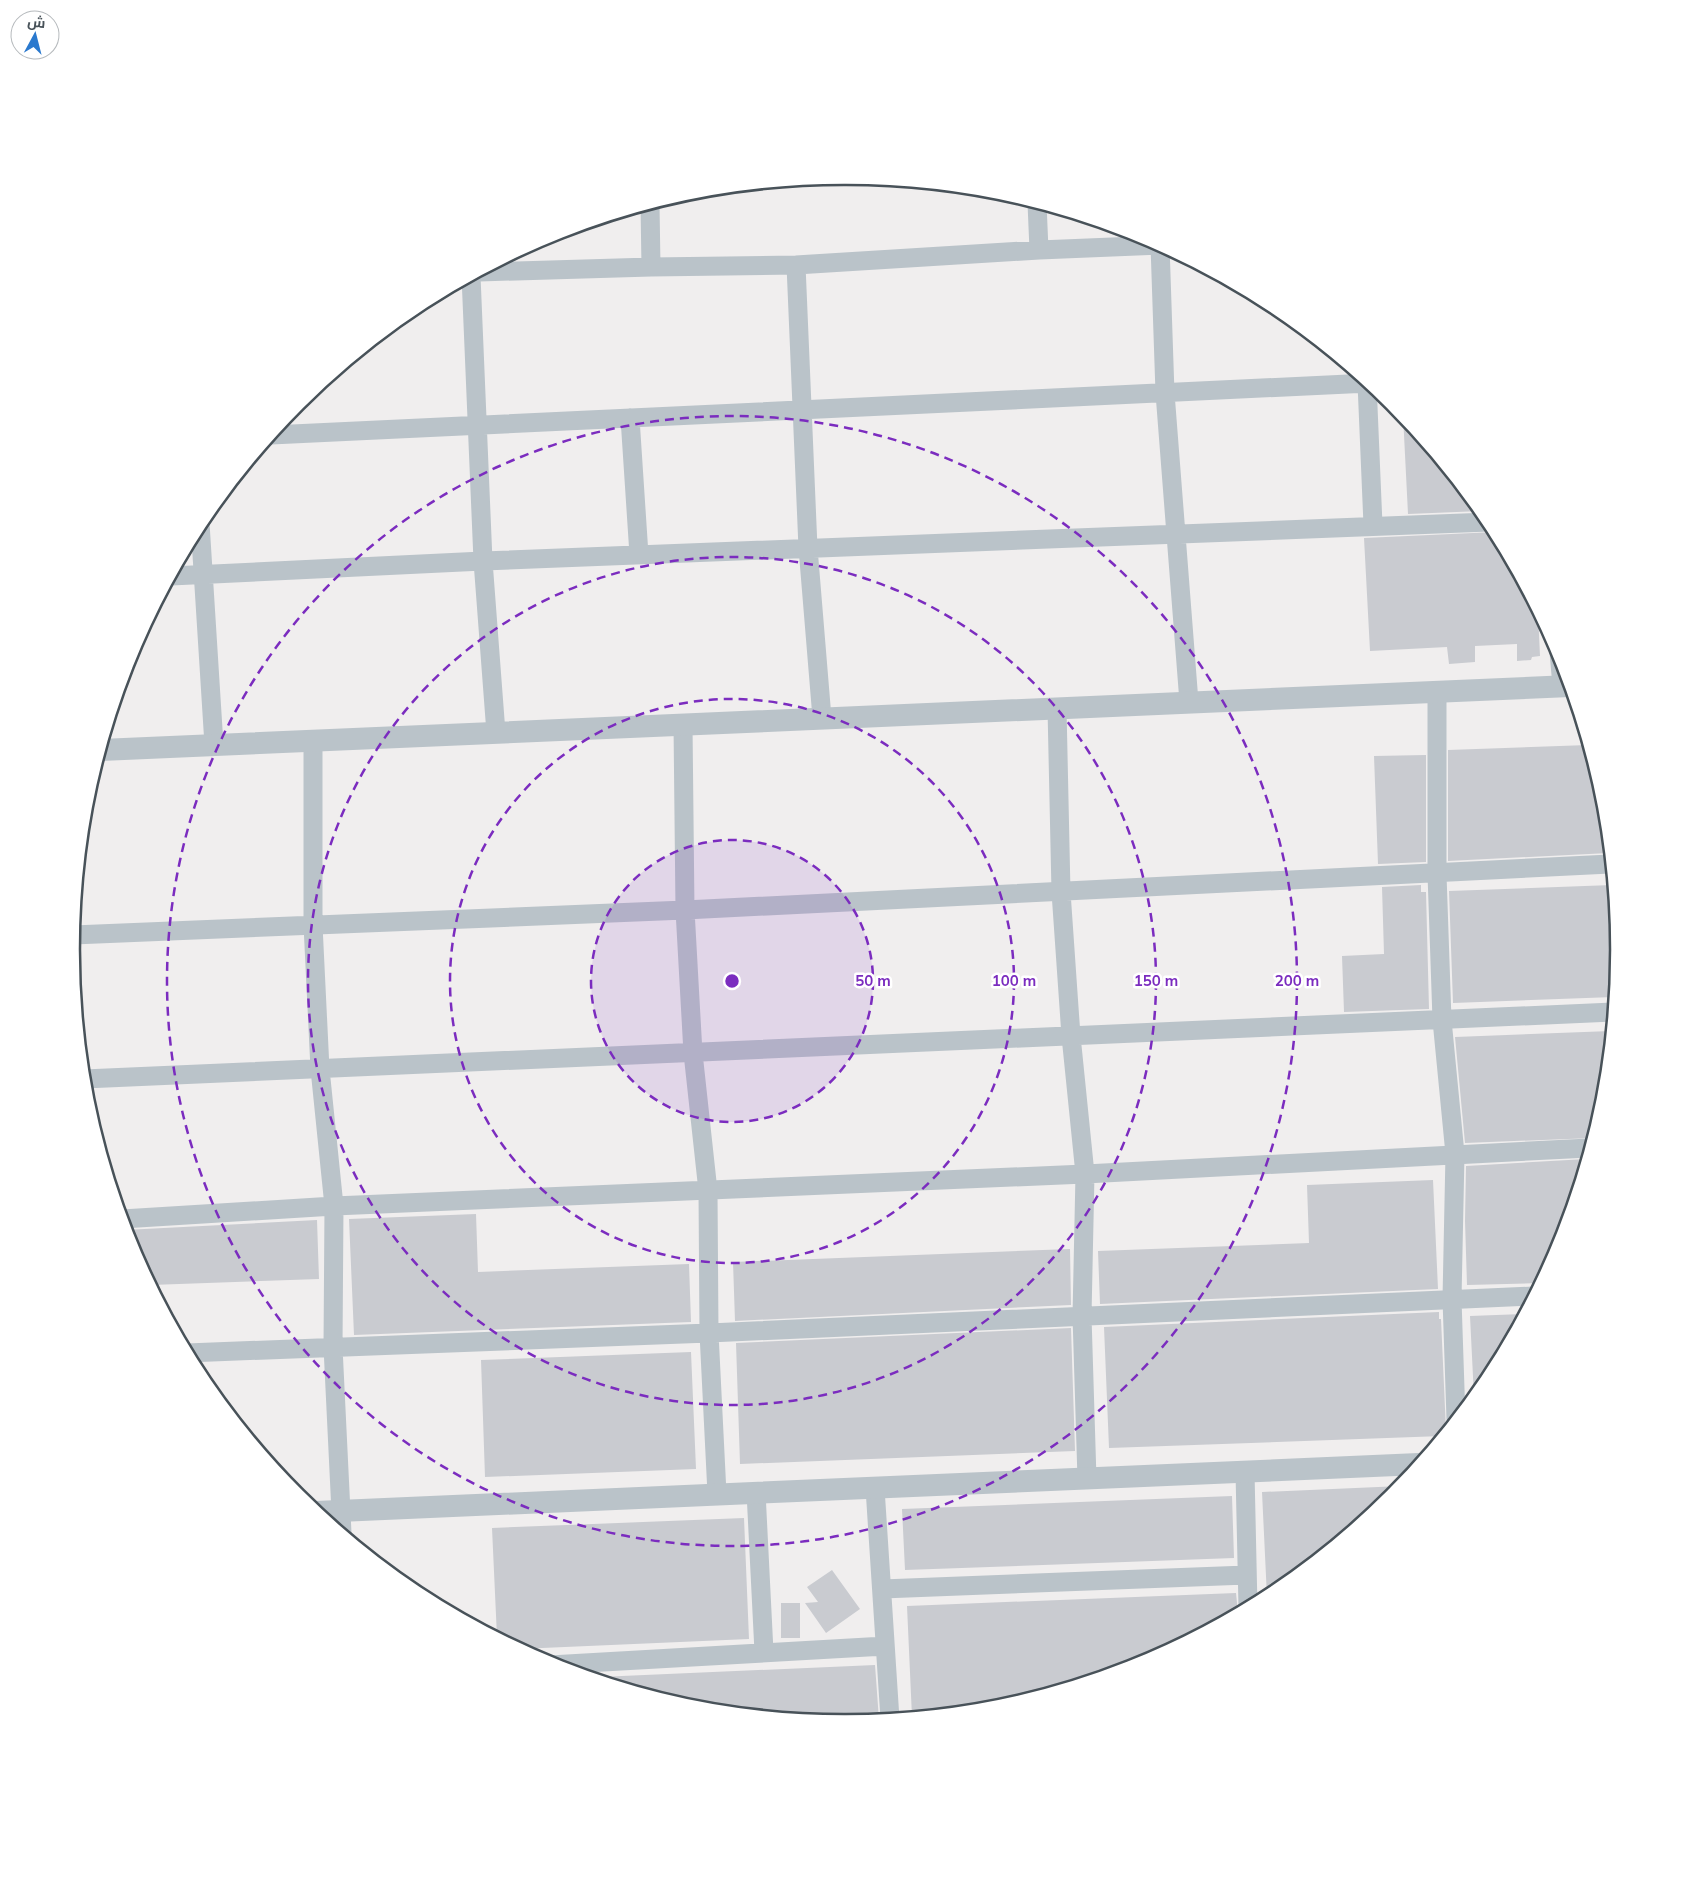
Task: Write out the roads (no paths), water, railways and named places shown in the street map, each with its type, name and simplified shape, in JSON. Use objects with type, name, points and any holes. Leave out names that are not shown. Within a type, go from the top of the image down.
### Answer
[{"type":"street","points":[[650,210],[651,266]]},
{"type":"street","points":[[1038,210],[1039,250]]},
{"type":"street","points":[[491,272],[651,266],[796,265],[1039,250],[1144,246]]},
{"type":"street","points":[[1161,253],[1165,393],[1189,702]]},
{"type":"street","points":[[796,265],[808,548],[822,718]]},
{"type":"street","points":[[471,282],[483,561],[496,733]]},
{"type":"street","points":[[279,436],[1359,383]]},
{"type":"street","points":[[1368,392],[1373,525]]},
{"type":"street","points":[[630,418],[639,555]]},
{"type":"street","points":[[177,576],[483,561],[1480,522]]},
{"type":"street","points":[[201,537],[214,745]]},
{"type":"street","points":[[107,750],[1563,686]]},
{"type":"street","points":[[1437,691],[1437,874],[1442,1020],[1455,1154],[1452,1299],[1456,1410]]},
{"type":"street","points":[[1057,708],[1061,892],[1071,1036],[1085,1174],[1082,1316],[1087,1479]]},
{"type":"street","points":[[683,724],[686,910],[693,1053],[708,1192],[709,1333],[717,1494]]},
{"type":"street","points":[[313,741],[313,924],[320,1069],[334,1206],[333,1347],[341,1522],[717,1494],[1410,1464]]},
{"type":"street","points":[[81,935],[686,910],[1604,864]]},
{"type":"street","points":[[92,1079],[1607,1012]]},
{"type":"street","points":[[130,1219],[334,1206],[708,1192],[1584,1148]]},
{"type":"street","points":[[195,1353],[709,1333],[1527,1296]]},
{"type":"street","points":[[1245,1472],[1248,1600]]},
{"type":"street","points":[[875,1488],[890,1713]]},
{"type":"street","points":[[756,1492],[764,1652]]},
{"type":"street","points":[[882,1589],[1247,1575]]},
{"type":"street","points":[[572,1664],[885,1646]]}]
